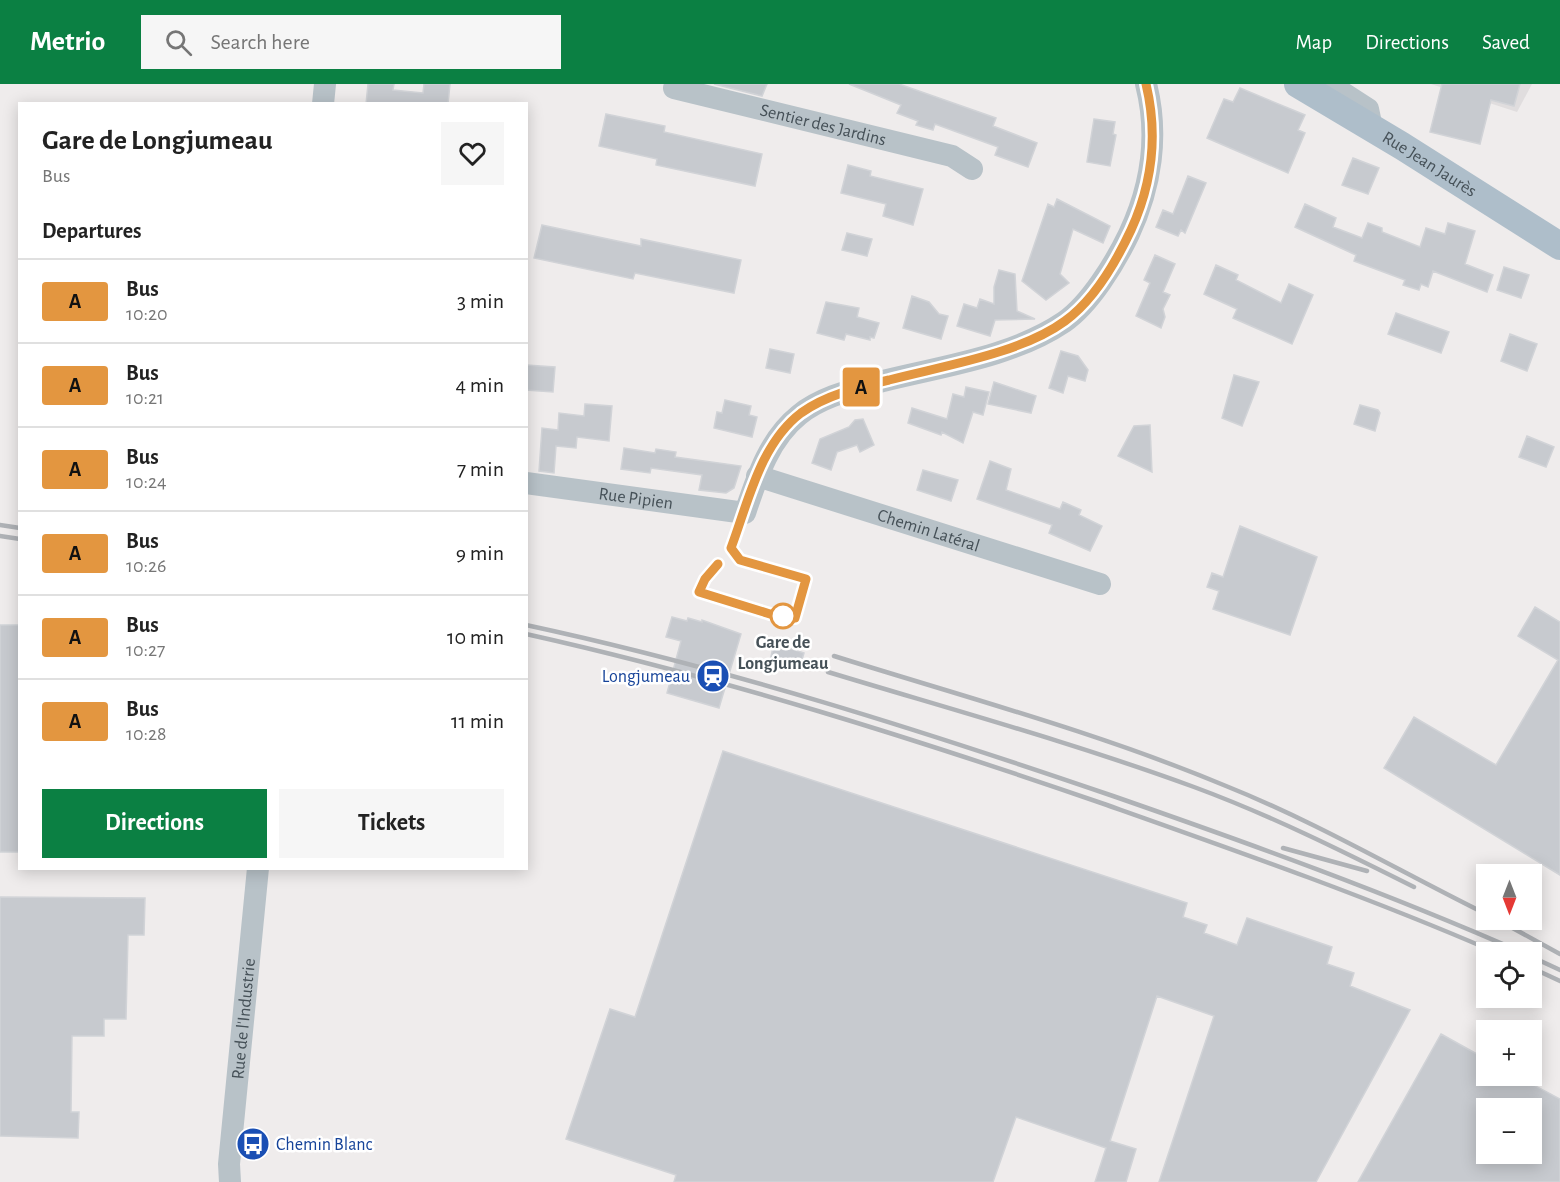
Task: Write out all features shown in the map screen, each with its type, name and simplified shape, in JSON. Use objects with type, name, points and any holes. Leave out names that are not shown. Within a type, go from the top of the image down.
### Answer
[{"type":"main road","name":"Rue Jean Jaurès","points":[[1308,90],[1560,246]]},
{"type":"street","points":[[323,102],[325,84]]},
{"type":"street","name":"Sentier des Jardins","points":[[676,84],[674,88],[952,156],[972,169]]},
{"type":"street","points":[[762,466],[786,427],[815,405],[850,390],[1002,350],[1065,321],[1097,286],[1121,251],[1146,189],[1152,162],[1152,132],[1146,84]]},
{"type":"street","name":"Rue Pipien","points":[[528,483],[728,508],[745,513],[762,466]]},
{"type":"street","name":"Chemin Latéral","points":[[762,466],[1101,584]]},
{"type":"street","name":"Rue de l'Industrie","points":[[227,1176],[257,871]]},
{"type":"shaded area","points":[[1431,84],[1532,84],[1517,112]]},
{"type":"building","points":[[368,84],[394,84],[393,90],[423,93],[424,84],[450,84],[448,102],[366,102]]},
{"type":"building","points":[[714,84],[767,84],[762,96]]},
{"type":"building","points":[[849,84],[899,84],[996,118],[993,126],[1037,143],[1028,167],[995,155],[998,147],[935,124],[933,130],[916,125],[918,121],[897,113],[901,105]]},
{"type":"building","points":[[1442,84],[1520,84],[1514,106],[1491,100],[1480,144],[1430,132]]},
{"type":"building","points":[[1240,88],[1305,115],[1298,130],[1305,133],[1288,173],[1207,138],[1224,99],[1233,102]]},
{"type":"building","points":[[606,114],[665,126],[664,132],[762,154],[755,186],[656,165],[657,159],[599,146]]},
{"type":"building","points":[[1094,119],[1115,122],[1113,134],[1116,135],[1110,166],[1087,162]]},
{"type":"building","points":[[1353,158],[1379,168],[1368,194],[1342,185]]},
{"type":"building","points":[[848,165],[871,171],[870,176],[923,189],[913,225],[883,216],[886,204],[841,193]]},
{"type":"building","points":[[1188,176],[1206,183],[1185,233],[1181,230],[1178,236],[1156,227],[1163,210],[1173,214]]},
{"type":"building","points":[[1057,199],[1110,226],[1103,243],[1073,229],[1060,274],[1069,283],[1046,300],[1022,281],[1048,204],[1054,207]]},
{"type":"building","points":[[1305,204],[1336,218],[1333,227],[1362,238],[1368,223],[1382,228],[1382,232],[1420,247],[1426,228],[1445,234],[1448,223],[1475,231],[1465,264],[1493,275],[1487,292],[1433,271],[1428,287],[1421,284],[1419,290],[1403,285],[1405,280],[1354,261],[1356,255],[1295,227]]},
{"type":"building","points":[[542,225],[641,246],[641,239],[741,260],[734,293],[635,273],[633,279],[534,258]]},
{"type":"building","points":[[847,233],[872,239],[867,256],[842,250]]},
{"type":"building","points":[[1155,255],[1175,264],[1163,292],[1170,295],[1163,309],[1165,317],[1161,328],[1136,316],[1150,283],[1144,280]]},
{"type":"building","points":[[1216,265],[1238,275],[1236,280],[1281,303],[1289,284],[1313,295],[1292,344],[1233,318],[1237,309],[1204,294]]},
{"type":"building","points":[[1504,267],[1529,275],[1521,298],[1497,290]]},
{"type":"building","points":[[999,270],[1015,274],[1017,311],[1035,319],[995,320],[990,336],[957,326],[964,304],[977,308],[980,299],[994,304],[994,287]]},
{"type":"building","points":[[912,296],[929,302],[939,314],[948,316],[941,339],[903,328]]},
{"type":"building","points":[[826,302],[859,308],[857,317],[879,323],[874,338],[870,337],[870,340],[846,334],[844,340],[817,333]]},
{"type":"building","points":[[1396,313],[1449,332],[1441,353],[1388,334]]},
{"type":"building","points":[[1510,334],[1537,344],[1527,371],[1501,361]]},
{"type":"building","points":[[770,349],[794,354],[790,373],[766,368]]},
{"type":"building","points":[[1061,351],[1078,356],[1088,370],[1085,381],[1068,376],[1063,393],[1049,388]]},
{"type":"building","points":[[528,365],[555,367],[553,392],[528,390]]},
{"type":"building","points":[[1234,375],[1259,382],[1242,426],[1222,418]]},
{"type":"building","points":[[994,382],[1036,396],[1031,413],[988,404]]},
{"type":"building","points":[[966,387],[989,392],[983,415],[973,412],[963,443],[942,432],[941,435],[908,423],[912,408],[947,419],[953,394],[964,397]]},
{"type":"building","points":[[725,400],[751,406],[749,415],[757,417],[752,437],[714,428],[717,412],[722,413]]},
{"type":"building","points":[[585,404],[612,406],[609,441],[577,437],[576,448],[556,446],[554,473],[539,471],[542,428],[558,430],[559,413],[584,416]]},
{"type":"building","points":[[1360,405],[1378,410],[1380,413],[1375,431],[1354,424]]},
{"type":"building","points":[[863,419],[874,445],[860,452],[857,445],[837,452],[831,470],[812,463],[820,439],[849,427],[855,420]]},
{"type":"building","points":[[1150,425],[1152,472],[1118,456],[1134,426]]},
{"type":"building","points":[[1527,436],[1554,447],[1546,467],[1519,457]]},
{"type":"building","points":[[624,448],[655,453],[656,449],[676,452],[675,457],[741,466],[734,488],[726,493],[699,490],[702,475],[651,468],[650,473],[621,469]]},
{"type":"building","points":[[990,461],[1011,469],[1006,490],[1060,509],[1063,502],[1081,510],[1079,515],[1102,526],[1090,551],[1049,533],[1052,525],[977,499]]},
{"type":"building","points":[[923,470],[958,480],[951,501],[917,490]]},
{"type":"building","points":[[1240,526],[1317,557],[1290,635],[1213,609],[1219,591],[1207,587],[1212,573],[1223,577]]},
{"type":"building","points":[[1535,607],[1560,622],[1560,875],[1384,768],[1414,717],[1496,765],[1558,660],[1518,636]]},
{"type":"building","points":[[672,617],[687,621],[688,618],[702,622],[702,620],[741,634],[719,708],[667,693],[681,641],[666,637]]},
{"type":"building","points":[[0,625],[18,625],[18,852],[0,852]]},
{"type":"building","points":[[774,643],[804,653],[799,670],[770,661]]},
{"type":"building","points":[[723,751],[1187,903],[1183,917],[1207,925],[1204,933],[1237,945],[1247,918],[1332,947],[1327,964],[1354,973],[1350,986],[1410,1010],[1316,1182],[1159,1182],[1214,1016],[1157,996],[1110,1141],[1136,1149],[1126,1182],[1095,1182],[1106,1148],[1016,1117],[993,1182],[674,1182],[676,1175],[566,1139],[610,1009],[635,1017]]},
{"type":"building","points":[[0,897],[145,898],[144,935],[128,935],[126,1019],[104,1019],[104,1036],[72,1036],[71,1112],[79,1112],[78,1138],[0,1136]]},
{"type":"building","points":[[1441,1034],[1476,1053],[1476,1086],[1536,1086],[1560,1099],[1560,1182],[1358,1182]]},
{"type":"railway","points":[[0,525],[18,528]]},
{"type":"railway","points":[[0,536],[18,539]]},
{"type":"railway","points":[[528,625],[749,681],[968,747],[1267,851],[1420,909],[1498,942]]},
{"type":"railway","points":[[528,634],[673,670],[891,733],[1107,805],[1302,875],[1476,944]]},
{"type":"railway","points":[[834,656],[1032,716],[1178,767],[1292,815],[1476,909]]},
{"type":"railway","points":[[828,672],[1058,741],[1194,787],[1278,821],[1414,887]]},
{"type":"railway","points":[[1283,848],[1367,871]]},
{"type":"railway","points":[[1516,930],[1560,954]]},
{"type":"railway","points":[[1542,962],[1560,970]]},
{"type":"railway","points":[[1542,973],[1560,981]]},
{"type":"bus line","name":"A","points":[[718,564],[705,579],[699,592],[770,614],[795,618],[806,579],[740,560],[731,548],[757,476],[776,439],[786,427],[800,414],[815,405],[850,390],[969,360],[1033,338],[1065,321],[1097,286],[1121,251],[1146,189],[1152,162],[1152,132],[1146,84]]},
{"type":"place","name":"Gare de Longjumeau","points":[[783,616]]},
{"type":"place","name":"Longjumeau","points":[[713,676]]},
{"type":"place","name":"Chemin Blanc","points":[[253,1144]]}]
